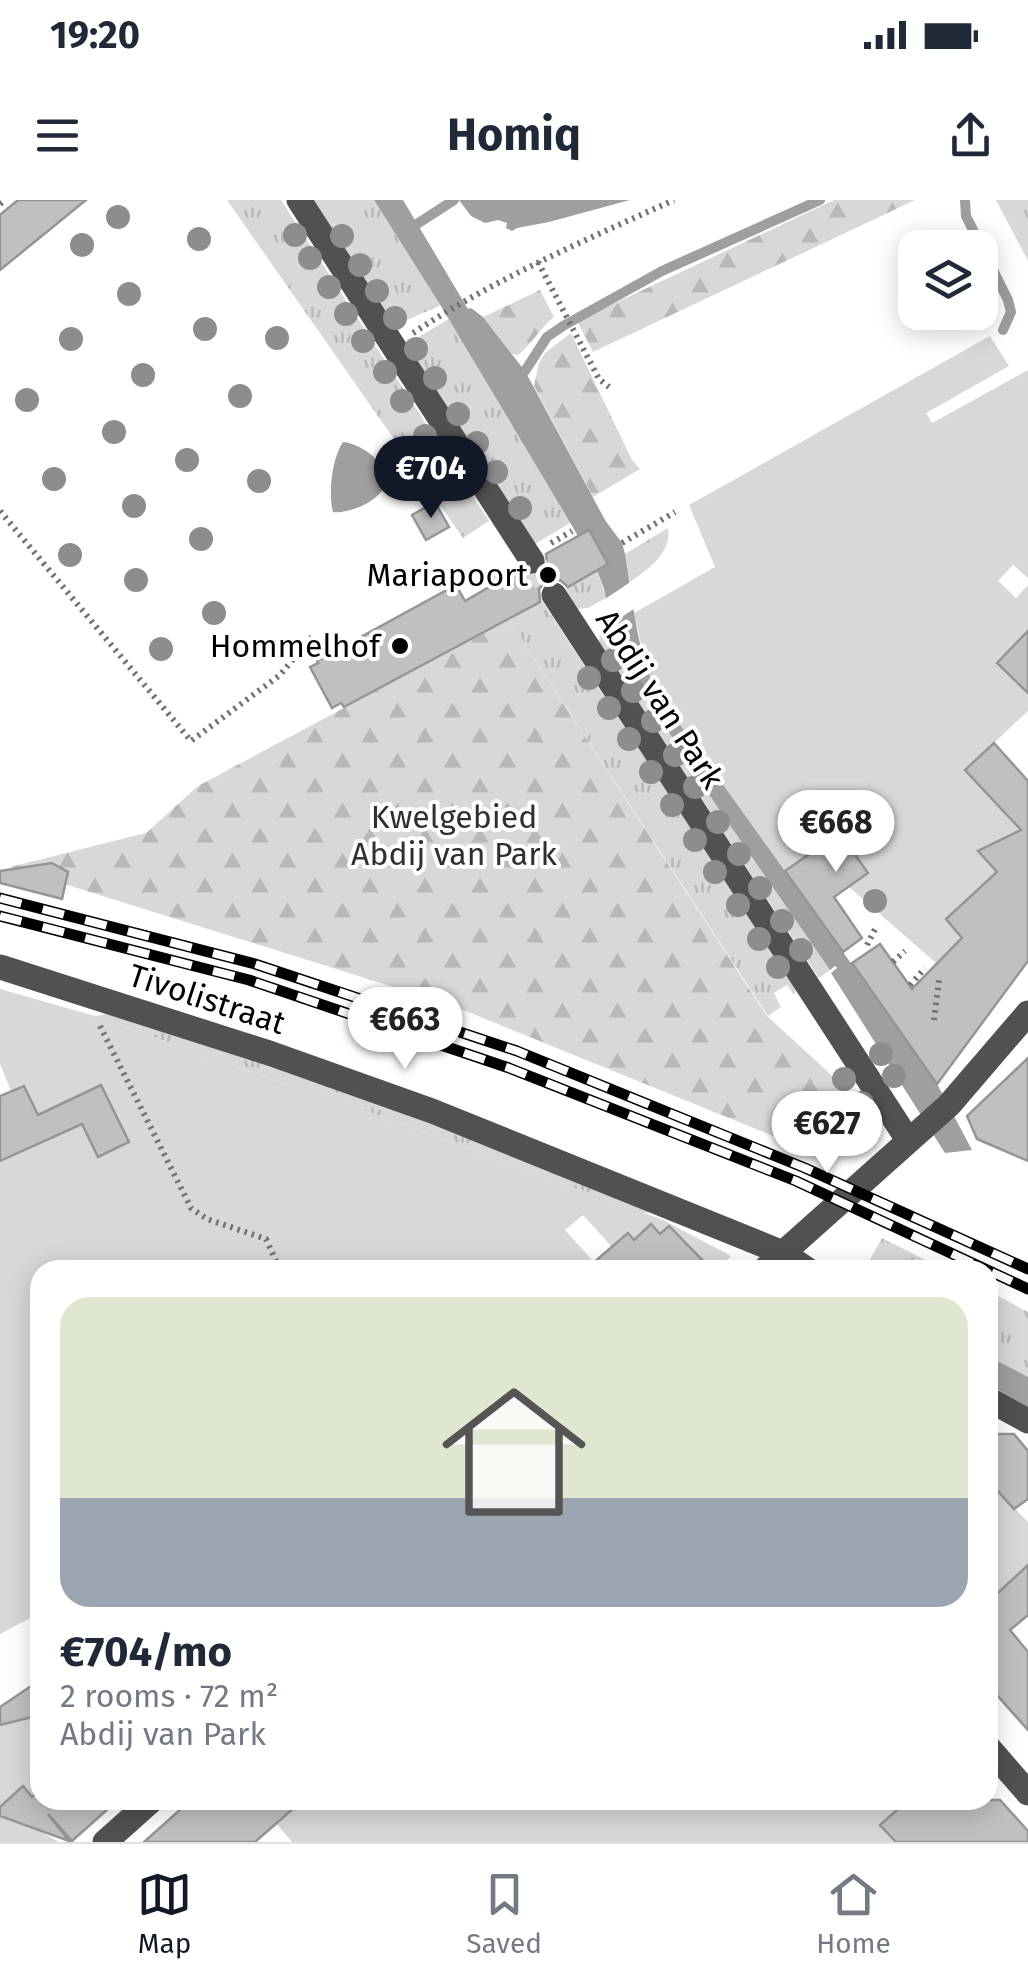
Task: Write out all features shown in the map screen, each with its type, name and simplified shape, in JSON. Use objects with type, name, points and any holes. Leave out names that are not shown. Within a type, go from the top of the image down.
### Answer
[{"type":"street","points":[[299,200],[532,561]]},
{"type":"street","name":"Abdij van Park","points":[[554,594],[917,1133]]},
{"type":"street","name":"Tivolistraat","points":[[0,966],[272,1054],[432,1111],[768,1260]]},
{"type":"street","points":[[775,1260],[949,1105],[1028,1013]]},
{"type":"street","points":[[998,1405],[1028,1421]]},
{"type":"street","points":[[998,1759],[1028,1793]]},
{"type":"street","points":[[106,1842],[141,1810]]},
{"type":"path","points":[[443,313],[538,262],[674,200]]},
{"type":"path","points":[[538,262],[599,379],[609,387]]},
{"type":"path","points":[[0,512],[191,740],[280,675],[312,637]]},
{"type":"path","points":[[622,543],[675,512]]},
{"type":"path","points":[[867,945],[876,927]]},
{"type":"path","points":[[892,962],[905,951]]},
{"type":"path","points":[[910,985],[925,968]]},
{"type":"path","points":[[934,1020],[939,980]]},
{"type":"path","points":[[83,992],[191,1208],[266,1239],[275,1260]]},
{"type":"green space","points":[[227,200],[281,200],[489,521],[463,538]]},
{"type":"green space","points":[[310,200],[374,200],[439,306],[393,326]]},
{"type":"green space","points":[[834,200],[915,200],[593,352],[577,321]]},
{"type":"green space","points":[[996,200],[1028,200],[1028,261]]},
{"type":"green space","points":[[540,290],[554,317],[523,351],[512,354],[483,317]]},
{"type":"green space","points":[[449,319],[570,523],[535,544],[405,345]]},
{"type":"green space","points":[[571,333],[632,460],[640,469],[593,497],[534,386],[545,353]]},
{"type":"green space","points":[[990,336],[1009,366],[926,413],[932,423],[1028,370],[1028,578],[1013,565],[998,581],[1016,598],[1028,585],[1028,631],[997,663],[1028,693],[1028,711],[965,770],[1028,837],[996,861],[985,848],[978,851],[1006,883],[946,919],[962,938],[944,956],[961,985],[848,886],[840,833],[785,871],[656,691],[648,674],[634,613],[715,567],[689,505]]},
{"type":"green space","points":[[668,528],[662,553],[630,582],[625,554]]},
{"type":"green space","points":[[597,570],[606,598],[577,609],[565,588]]},
{"type":"green space","points":[[542,601],[796,989],[794,995],[787,985],[774,993],[781,1007],[768,1016],[509,620]]},
{"type":"green space","name":"Kwelgebied Abdij van Park","points":[[509,620],[767,1016],[862,1103],[832,1160],[451,1005],[10,867],[146,833],[198,786]]},
{"type":"green space","points":[[611,623],[628,669],[830,970],[819,978],[599,642],[600,633]]},
{"type":"green space","points":[[0,989],[95,1016],[394,1121],[663,1220],[731,1256],[727,1260],[702,1260],[669,1226],[660,1234],[651,1224],[645,1230],[657,1245],[612,1247],[583,1215],[565,1230],[592,1260],[30,1260],[30,1618],[0,1634],[0,1149],[7,1158],[48,1139],[25,1086],[11,1091],[0,1064]]},
{"type":"green space","points":[[112,1013],[299,1072],[653,1212],[642,1213],[95,1016]]},
{"type":"green space","points":[[882,1238],[925,1260],[870,1260]]},
{"type":"green space","points":[[998,1296],[1028,1312],[1028,1378],[998,1362]]},
{"type":"green space","points":[[998,1490],[1028,1522],[1028,1587],[1017,1575],[999,1591]]},
{"type":"green space","points":[[30,1718],[30,1795],[22,1786],[0,1807],[0,1725]]},
{"type":"green space","points":[[291,1810],[897,1810],[881,1825],[904,1842],[292,1842],[276,1823]]},
{"type":"green space","points":[[0,1816],[34,1828],[59,1842],[0,1842]]},
{"type":"shaded area","points":[[374,200],[403,200],[468,309],[483,317],[525,371],[605,520],[622,543],[640,641],[656,691],[936,1082],[972,1150],[945,1153],[831,973],[837,968],[830,970],[628,669],[597,570],[608,563],[589,530],[578,536]]},
{"type":"shaded area","points":[[459,200],[630,200],[512,231],[506,228],[507,223],[485,223],[471,216]]},
{"type":"shaded area","points":[[343,442],[372,455],[383,468],[386,482],[378,495],[364,505],[333,512],[332,476]]},
{"type":"shaded area","points":[[998,1361],[1028,1377],[1028,1407],[998,1390]]},
{"type":"pier","points":[[635,579],[638,606],[607,627],[602,601]]},
{"type":"building","points":[[18,200],[86,200],[0,270],[0,215]]},
{"type":"building","points":[[435,502],[449,527],[426,540],[412,515]]},
{"type":"building","name":"Hommelhof","points":[[589,530],[608,564],[568,587],[560,580],[546,581],[539,589],[540,602],[344,707],[341,703],[332,708],[310,667],[317,661],[456,585],[465,601],[518,570],[526,576],[540,575],[547,568],[546,554]]},
{"type":"building","points":[[1028,631],[1028,693],[997,663]]},
{"type":"building","points":[[994,743],[1028,781],[1028,961],[937,1084],[852,963],[880,944],[912,989],[962,938],[946,919],[997,872],[978,851],[1021,830],[965,770]]},
{"type":"building","points":[[881,804],[891,818],[853,852],[868,873],[834,897],[862,938],[843,952],[785,871]]},
{"type":"building","points":[[52,863],[68,872],[62,899],[0,883],[0,871]]},
{"type":"building","points":[[1028,1058],[1028,1161],[977,1139],[967,1116]]},
{"type":"building","points":[[101,1085],[129,1142],[98,1157],[82,1124],[0,1161],[0,1096],[24,1086],[38,1115]]},
{"type":"building","points":[[651,1224],[660,1234],[669,1226],[702,1260],[597,1260],[628,1233],[634,1240]]},
{"type":"building","points":[[998,1434],[1014,1434],[1028,1451],[1028,1499],[1014,1509],[998,1491]]},
{"type":"building","points":[[1028,1565],[1028,1615],[1010,1630],[1028,1652],[1028,1730],[998,1696],[998,1593]]},
{"type":"building","points":[[30,1687],[30,1718],[0,1725],[0,1707]]},
{"type":"building","points":[[23,1786],[30,1795],[30,1810],[107,1810],[72,1841],[48,1814],[69,1841],[0,1816],[0,1807]]},
{"type":"building","points":[[1000,1800],[1028,1831],[1028,1842],[896,1842],[880,1825],[897,1810],[998,1810]]},
{"type":"building","points":[[180,1810],[292,1810],[255,1842],[144,1842]]},
{"type":"waterway","points":[[417,224],[454,200]]},
{"type":"waterway","points":[[525,371],[547,337],[563,326],[662,271],[820,200]]},
{"type":"waterway","points":[[965,200],[966,216],[1008,300],[1011,312],[1003,330]]},
{"type":"tunnel","points":[[532,561],[554,595]]},
{"type":"railway","points":[[0,898],[255,964],[517,1051],[805,1168],[1028,1269]]},
{"type":"railway","points":[[0,916],[249,980],[509,1068],[796,1181],[966,1260]]},
{"type":"railway","points":[[998,1275],[1028,1289]]},
{"type":"place","name":"Mariapoort","points":[[548,575]]},
{"type":"place","name":"Hommelhof","points":[[400,646]]}]
